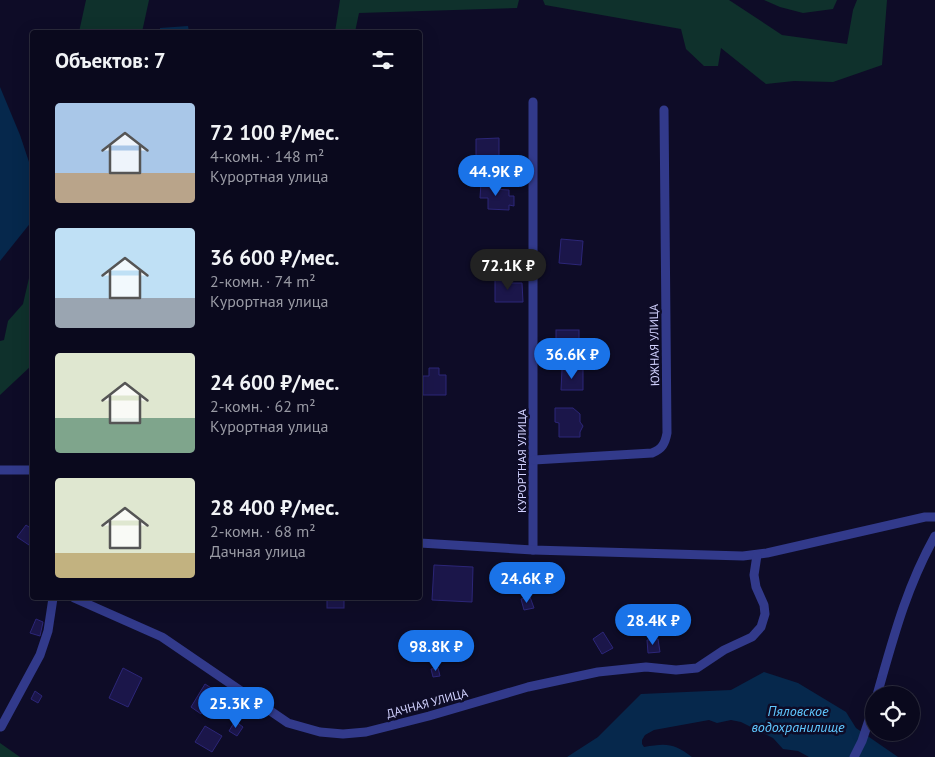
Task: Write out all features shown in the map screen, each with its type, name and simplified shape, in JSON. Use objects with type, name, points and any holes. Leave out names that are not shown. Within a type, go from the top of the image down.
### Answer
[{"type":"street","name":"КУРОРТНАЯ УЛИЦА","points":[[534,102],[534,550]]},
{"type":"street","name":"ЮЖНАЯ УЛИЦА","points":[[534,460],[652,453],[660,450],[665,443],[667,433],[664,110]]},
{"type":"street","points":[[0,470],[30,470]]},
{"type":"street","points":[[422,543],[534,550],[757,555],[935,516]]},
{"type":"street","points":[[880,686],[906,598],[918,567],[935,536]]},
{"type":"street","name":"ДАЧНАЯ УЛИЦА","points":[[79,600],[162,637],[288,723],[320,732],[343,734],[366,732],[528,687],[598,672],[646,667],[676,670],[697,668],[724,650],[752,637],[761,627],[765,614],[764,604],[754,582],[757,555]]},
{"type":"street","points":[[1,727],[40,655],[48,631],[53,600]]},
{"type":"street","points":[[854,757],[865,732]]},
{"type":"green space","points":[[86,0],[149,0],[142,30],[79,30]]},
{"type":"green space","points":[[340,0],[519,0],[517,8],[359,13],[355,30],[335,30]]},
{"type":"green space","points":[[543,0],[729,0],[782,35],[847,44],[853,10],[857,0],[887,0],[882,65],[833,82],[794,81],[766,84],[721,48],[718,66],[704,66],[686,49],[681,29],[545,5]]},
{"type":"green space","points":[[764,0],[837,0],[833,9],[803,13],[780,7]]},
{"type":"green space","points":[[30,274],[30,367],[0,395],[0,341],[4,340],[8,321],[23,304]]},
{"type":"green space","points":[[0,743],[20,757],[0,757]]},
{"type":"water","points":[[188,26],[189,30],[160,30],[160,28]]},
{"type":"water","points":[[0,87],[30,165],[30,224],[0,261]]},
{"type":"water","name":"Пяловское водохранилище","points":[[764,672],[798,683],[846,712],[856,728],[865,734],[865,741],[875,741],[898,757],[809,757],[798,751],[783,749],[773,738],[741,722],[731,720],[717,723],[709,720],[654,730],[645,735],[642,740],[644,747],[670,745],[692,757],[567,757],[598,737],[641,694],[731,690]]},
{"type":"building","points":[[499,138],[499,158],[496,159],[497,168],[471,167],[470,158],[476,156],[476,139]]},
{"type":"building","points":[[481,182],[492,182],[492,189],[509,190],[509,196],[514,196],[514,206],[509,205],[509,210],[488,209],[488,198],[480,198]]},
{"type":"building","points":[[561,239],[583,241],[581,265],[559,263]]},
{"type":"building","points":[[495,275],[504,275],[504,283],[522,283],[523,302],[495,302]]},
{"type":"building","points":[[556,330],[579,330],[579,347],[556,347]]},
{"type":"building","points":[[429,368],[439,368],[439,375],[446,375],[446,395],[423,395],[423,376],[429,376]]},
{"type":"building","points":[[562,369],[583,369],[583,390],[561,390]]},
{"type":"building","points":[[555,408],[573,408],[580,414],[580,422],[583,426],[580,437],[559,437],[559,423],[555,422]]},
{"type":"building","points":[[26,525],[30,528],[30,546],[17,537]]},
{"type":"building","points":[[434,565],[473,567],[472,602],[432,600]]},
{"type":"building","points":[[530,597],[534,608],[524,610],[521,599]]},
{"type":"building","points":[[327,600],[344,600],[344,608],[327,608]]},
{"type":"building","points":[[36,619],[43,622],[40,636],[30,633]]},
{"type":"building","points":[[603,632],[613,648],[602,654],[593,639]]},
{"type":"building","points":[[658,639],[660,652],[648,653],[647,640]]},
{"type":"building","points":[[123,668],[142,678],[128,707],[109,698]]},
{"type":"building","points":[[438,668],[440,676],[433,677],[431,669]]},
{"type":"building","points":[[205,684],[216,691],[201,714],[191,707]]},
{"type":"building","points":[[35,691],[42,696],[38,703],[31,699]]},
{"type":"building","points":[[235,721],[243,727],[237,736],[229,731]]},
{"type":"building","points":[[205,726],[222,736],[212,752],[195,742]]}]
